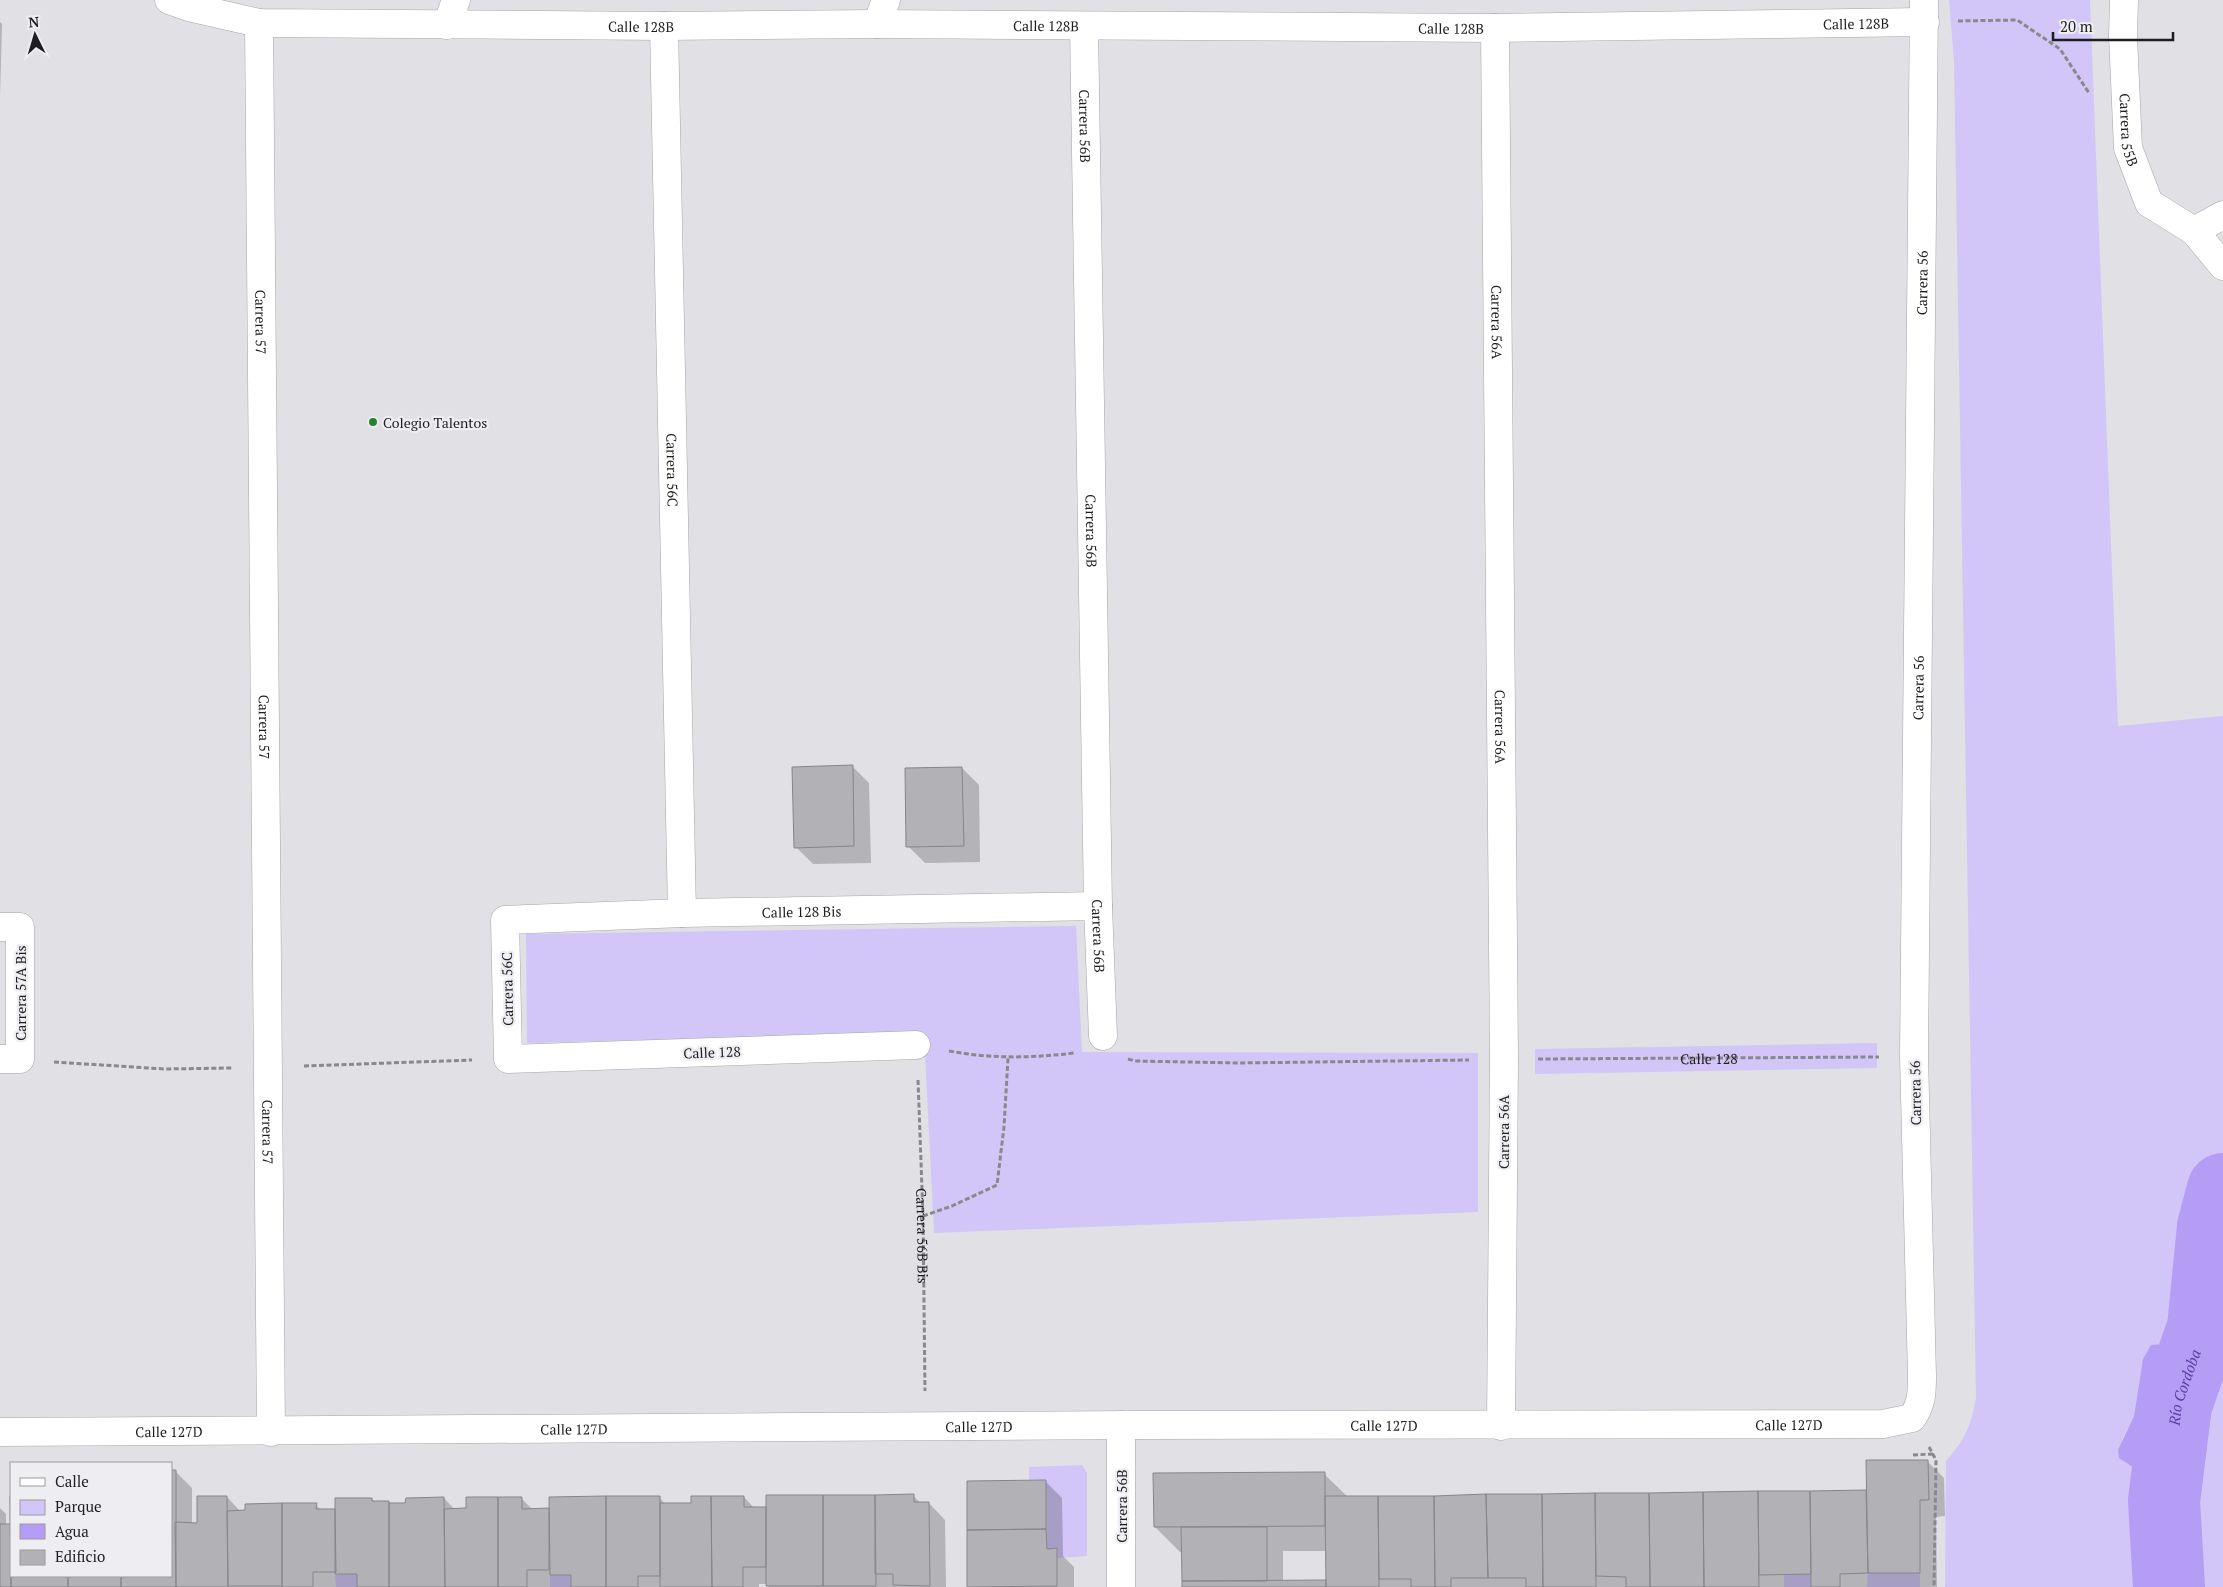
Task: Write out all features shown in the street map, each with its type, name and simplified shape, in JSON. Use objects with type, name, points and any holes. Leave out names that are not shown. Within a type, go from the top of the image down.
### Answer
[{"type":"street","name":"Calle 128B","points":[[169,0],[189,7],[259,22],[452,12],[664,26],[881,12],[1084,26],[1496,28],[1924,11]]},
{"type":"street","name":"Carrera 55B","points":[[2124,0],[2128,148],[2149,203],[2194,231],[2223,266]]},
{"type":"street","name":"Carrera 56","points":[[1912,1418],[1919,1408],[1922,1396],[1914,1056],[1924,11]]},
{"type":"street","name":"Carrera 57","points":[[259,22],[271,1432]]},
{"type":"street","name":"Carrera 56C","points":[[664,26],[682,913]]},
{"type":"street","name":"Carrera 56B","points":[[1084,26],[1098,906],[1102,1036]]},
{"type":"street","name":"Carrera 56A","points":[[1496,28],[1504,1059],[1501,1426]]},
{"type":"street","points":[[2194,231],[2223,216]]},
{"type":"street","name":"Calle 128 Bis","points":[[505,920],[682,913],[1098,906]]},
{"type":"street","name":"Carrera 56C","points":[[505,920],[508,1059]]},
{"type":"street","name":"Carrera 57A Bis","points":[[10,927],[10,1059]]},
{"type":"street","name":"Calle 128","points":[[508,1059],[916,1045]]},
{"type":"street","name":"Calle 127D","points":[[0,1432],[925,1428],[1120,1425],[1882,1424],[1912,1418]]},
{"type":"street","name":"Carrera 56B","points":[[1120,1425],[1121,1587]]},
{"type":"path","points":[[1924,11],[2017,20],[2060,49],[2093,98]]},
{"type":"path","points":[[916,1045],[975,1056],[1008,1058],[1082,1052],[1102,1036]]},
{"type":"path","name":"Calle 128","points":[[1102,1036],[1115,1054],[1135,1061],[1238,1063],[1914,1056]]},
{"type":"path","name":"Carrera 56B Bis","points":[[916,1045],[923,1216],[925,1428]]},
{"type":"path","points":[[923,1216],[952,1206],[997,1184],[1004,1127],[1008,1058]]},
{"type":"path","points":[[1912,1418],[1936,1460],[1934,1587]]},
{"type":"green space","points":[[1949,0],[2090,0],[2118,726],[2223,716],[2223,1587],[1945,1587],[1946,1461],[1966,1432],[1972,1418],[1976,1399],[1954,61]],"holes":[[[2176,1349],[2178,1384],[2168,1411],[2168,1428],[2122,1440],[2134,1416],[2141,1373]]]},
{"type":"green space","points":[[1076,926],[1082,1052],[1478,1053],[1478,1212],[934,1233],[924,1033],[527,1043],[526,934]]},
{"type":"green space","points":[[1877,1043],[1877,1068],[1535,1074],[1535,1049]]},
{"type":"green space","points":[[1082,1465],[1087,1473],[1087,1556],[1057,1558],[1057,1548],[1047,1549],[1046,1480],[1029,1480],[1029,1467]]},
{"type":"green space","points":[[1868,1573],[1920,1573],[1920,1587],[1867,1587]]},
{"type":"green space","points":[[335,1574],[357,1574],[357,1587],[336,1587]]},
{"type":"green space","points":[[1784,1574],[1811,1574],[1811,1587],[1784,1587]]},
{"type":"green space","points":[[550,1575],[571,1575],[582,1587],[550,1587]]},
{"type":"water","points":[[2165,1344],[2176,1349],[2178,1384],[2168,1411],[2168,1428],[2152,1473],[2141,1472],[2119,1458],[2118,1450],[2134,1416],[2143,1359],[2151,1345]]},
{"type":"building","points":[[853,765],[854,846],[794,848],[792,767]]},
{"type":"building","points":[[962,767],[964,846],[906,847],[905,768]]},
{"type":"building","points":[[1866,1460],[1928,1460],[1929,1500],[1920,1500],[1920,1573],[1868,1573]]},
{"type":"building","points":[[172,1470],[176,1470],[176,1587],[121,1587],[121,1577],[172,1577]]},
{"type":"building","points":[[1325,1472],[1325,1526],[1154,1527],[1153,1473]]},
{"type":"building","points":[[1046,1480],[1046,1529],[967,1530],[967,1481]]},
{"type":"building","points":[[1866,1490],[1868,1573],[1840,1574],[1840,1587],[1811,1587],[1810,1491]]},
{"type":"building","points":[[1758,1491],[1810,1491],[1811,1574],[1759,1575]]},
{"type":"building","points":[[1758,1491],[1759,1587],[1704,1587],[1703,1492]]},
{"type":"building","points":[[1703,1492],[1704,1587],[1650,1587],[1649,1493]]},
{"type":"building","points":[[1595,1493],[1649,1493],[1650,1587],[1626,1587],[1626,1577],[1596,1576]]},
{"type":"building","points":[[1595,1493],[1596,1587],[1543,1587],[1542,1494]]},
{"type":"building","points":[[914,1494],[914,1502],[929,1502],[930,1586],[893,1585],[893,1574],[875,1574],[875,1495]]},
{"type":"building","points":[[1486,1494],[1542,1494],[1543,1587],[1526,1587],[1526,1578],[1488,1578]]},
{"type":"building","points":[[1486,1494],[1488,1578],[1451,1578],[1451,1587],[1435,1587],[1434,1496]]},
{"type":"building","points":[[766,1495],[823,1495],[823,1586],[766,1586]]},
{"type":"building","points":[[823,1495],[875,1495],[876,1586],[823,1586]]},
{"type":"building","points":[[197,1496],[227,1496],[228,1587],[176,1587],[175,1522],[197,1523]]},
{"type":"building","points":[[606,1496],[660,1496],[660,1576],[638,1576],[638,1587],[606,1587]]},
{"type":"building","points":[[606,1496],[606,1587],[571,1587],[571,1575],[550,1575],[549,1497]]},
{"type":"building","points":[[691,1496],[711,1496],[712,1587],[660,1587],[660,1503],[691,1503]]},
{"type":"building","points":[[711,1496],[744,1496],[744,1507],[766,1507],[766,1567],[743,1567],[743,1587],[712,1587]]},
{"type":"building","points":[[1325,1496],[1378,1496],[1379,1587],[1326,1587]]},
{"type":"building","points":[[1378,1496],[1434,1496],[1435,1587],[1411,1587],[1411,1579],[1379,1579]]},
{"type":"building","points":[[444,1497],[445,1587],[389,1587],[389,1503],[405,1503],[406,1498]]},
{"type":"building","points":[[466,1497],[498,1497],[498,1587],[445,1587],[444,1509],[466,1508]]},
{"type":"building","points":[[498,1497],[522,1497],[522,1509],[549,1508],[549,1570],[527,1570],[527,1587],[498,1587]]},
{"type":"building","points":[[335,1498],[372,1498],[372,1501],[389,1501],[389,1587],[357,1587],[357,1574],[335,1574]]},
{"type":"building","points":[[282,1503],[317,1503],[316,1509],[335,1509],[336,1572],[313,1572],[313,1587],[282,1587]]},
{"type":"building","points":[[282,1503],[282,1586],[228,1586],[227,1511],[245,1510],[245,1504]]},
{"type":"building","points":[[0,1524],[10,1524],[11,1587],[0,1587]]},
{"type":"building","points":[[1181,1527],[1267,1527],[1267,1581],[1182,1581]]},
{"type":"building","points":[[1046,1529],[1047,1549],[1057,1548],[1057,1586],[967,1587],[967,1530]]},
{"type":"building","points":[[11,1577],[68,1577],[68,1587],[11,1587]]},
{"type":"building","points":[[68,1577],[121,1577],[121,1587],[68,1587]]},
{"type":"building","points":[[1326,1580],[1326,1587],[1182,1587],[1182,1581]]},
{"type":"waterway","name":"Río Cordoba","points":[[2169,1587],[2164,1501],[2176,1405],[2203,1328],[2213,1227],[2223,1189]]},
{"type":"place","name":"Colegio Talentos","points":[[373,422]]}]
